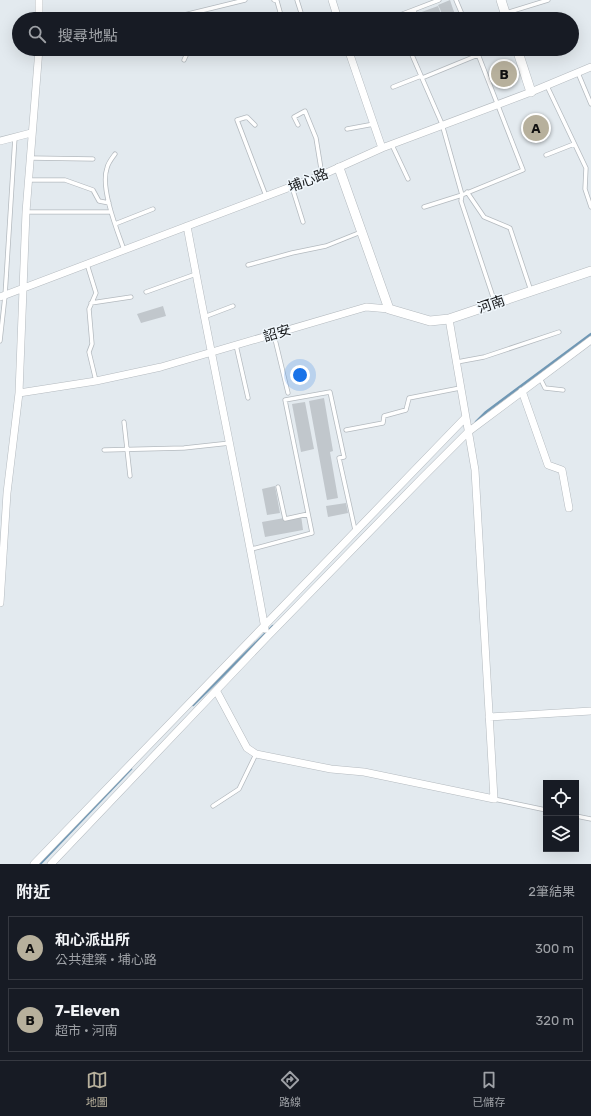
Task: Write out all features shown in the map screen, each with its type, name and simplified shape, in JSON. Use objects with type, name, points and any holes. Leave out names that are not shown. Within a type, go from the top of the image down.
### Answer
[{"type":"street","points":[[39,0],[39,12]]},
{"type":"street","points":[[332,0],[336,12]]},
{"type":"street","points":[[501,0],[505,12]]},
{"type":"street","points":[[0,603],[7,493],[19,393],[26,212],[31,133],[38,56]]},
{"type":"street","points":[[350,56],[382,148]]},
{"type":"street","points":[[519,56],[531,92]]},
{"type":"street","name":"埔心路","points":[[3,296],[322,175],[382,148],[442,124],[531,92],[591,67]]},
{"type":"street","points":[[0,141],[31,133]]},
{"type":"street","points":[[339,168],[390,309]]},
{"type":"street","points":[[187,226],[211,353],[252,549],[267,637]]},
{"type":"street","name":"河南","points":[[390,309],[430,321],[449,319],[591,271]]},
{"type":"street","name":"詔安","points":[[19,393],[96,381],[161,367],[366,307],[390,309]]},
{"type":"street","points":[[217,692],[246,748],[256,754],[331,770],[364,772],[494,799],[475,470],[464,418],[449,319]]},
{"type":"street","points":[[51,864],[217,692],[267,637],[421,478],[468,432],[591,340]]},
{"type":"street","points":[[522,391],[548,465],[562,470],[569,508]]},
{"type":"street","points":[[34,864],[464,418]]},
{"type":"street","points":[[489,717],[591,711]]},
{"type":"lane","points":[[199,12],[245,0]]},
{"type":"lane","points":[[274,0],[276,1],[280,12]]},
{"type":"lane","points":[[297,0],[301,12]]},
{"type":"lane","points":[[408,12],[439,0]]},
{"type":"lane","points":[[456,0],[461,12]]},
{"type":"lane","points":[[516,12],[548,0]]},
{"type":"lane","points":[[184,60],[186,56]]},
{"type":"lane","points":[[412,56],[442,124],[462,195],[461,201],[495,303]]},
{"type":"lane","points":[[392,86],[421,77],[475,56]]},
{"type":"lane","points":[[424,207],[462,195],[523,170],[478,56]]},
{"type":"lane","points":[[577,72],[591,104]]},
{"type":"lane","points":[[546,85],[586,168],[585,189],[591,207]]},
{"type":"lane","points":[[298,125],[294,117],[305,111],[316,138],[322,175]]},
{"type":"lane","points":[[255,125],[247,118],[237,120],[266,196]]},
{"type":"lane","points":[[347,129],[374,124]]},
{"type":"lane","points":[[0,341],[16,136]]},
{"type":"lane","points":[[392,144],[408,179]]},
{"type":"lane","points":[[546,155],[574,144]]},
{"type":"lane","points":[[114,154],[107,168],[105,179],[110,212],[125,250]]},
{"type":"lane","points":[[30,158],[93,159]]},
{"type":"lane","points":[[29,180],[65,180],[93,190],[99,201],[109,203]]},
{"type":"lane","points":[[291,186],[303,222]]},
{"type":"lane","points":[[467,192],[484,217],[510,228],[531,291]]},
{"type":"lane","points":[[115,224],[153,209]]},
{"type":"lane","points":[[26,212],[110,212]]},
{"type":"lane","points":[[248,265],[292,253],[326,246],[362,232]]},
{"type":"lane","points":[[87,264],[96,293],[89,310],[92,344],[89,352],[96,381]]},
{"type":"lane","points":[[146,292],[196,274]]},
{"type":"lane","points":[[91,303],[131,297]]},
{"type":"lane","points":[[204,317],[232,306]]},
{"type":"lane","points":[[456,363],[484,357],[559,332]]},
{"type":"lane","points":[[274,334],[288,393]]},
{"type":"lane","points":[[236,345],[248,398]]},
{"type":"lane","points":[[540,378],[545,388],[563,390]]},
{"type":"lane","points":[[346,430],[384,423],[384,416],[406,410],[408,398],[460,388]]},
{"type":"lane","points":[[252,549],[312,533],[285,400],[330,392],[344,456],[339,458],[356,530]]},
{"type":"lane","points":[[124,422],[130,476]]},
{"type":"lane","points":[[104,450],[184,448],[230,443]]},
{"type":"lane","points":[[278,487],[285,519],[308,514]]},
{"type":"lane","points":[[213,806],[239,789],[256,754]]},
{"type":"lane","points":[[494,799],[543,809]]},
{"type":"lane","points":[[579,817],[591,819]]},
{"type":"building","points":[[450,0],[454,12],[441,12],[438,5]]},
{"type":"building","points":[[438,6],[440,12],[422,12]]},
{"type":"building","points":[[163,306],[166,316],[141,323],[137,314]]},
{"type":"building","points":[[324,398],[333,451],[330,452],[338,498],[327,500],[309,401]]},
{"type":"building","points":[[305,402],[314,449],[301,452],[292,404]]},
{"type":"building","points":[[275,486],[280,513],[267,515],[262,489]]},
{"type":"building","points":[[346,503],[348,513],[328,517],[326,506]]},
{"type":"building","points":[[301,515],[303,530],[265,537],[262,522]]},
{"type":"waterway","points":[[476,422],[486,412],[591,334]]},
{"type":"waterway","points":[[193,705],[273,626]]},
{"type":"waterway","points":[[40,864],[131,769]]},
{"type":"place","name":"7-Eleven","points":[[504,74]]},
{"type":"place","name":"和心派出所","points":[[536,128]]}]
